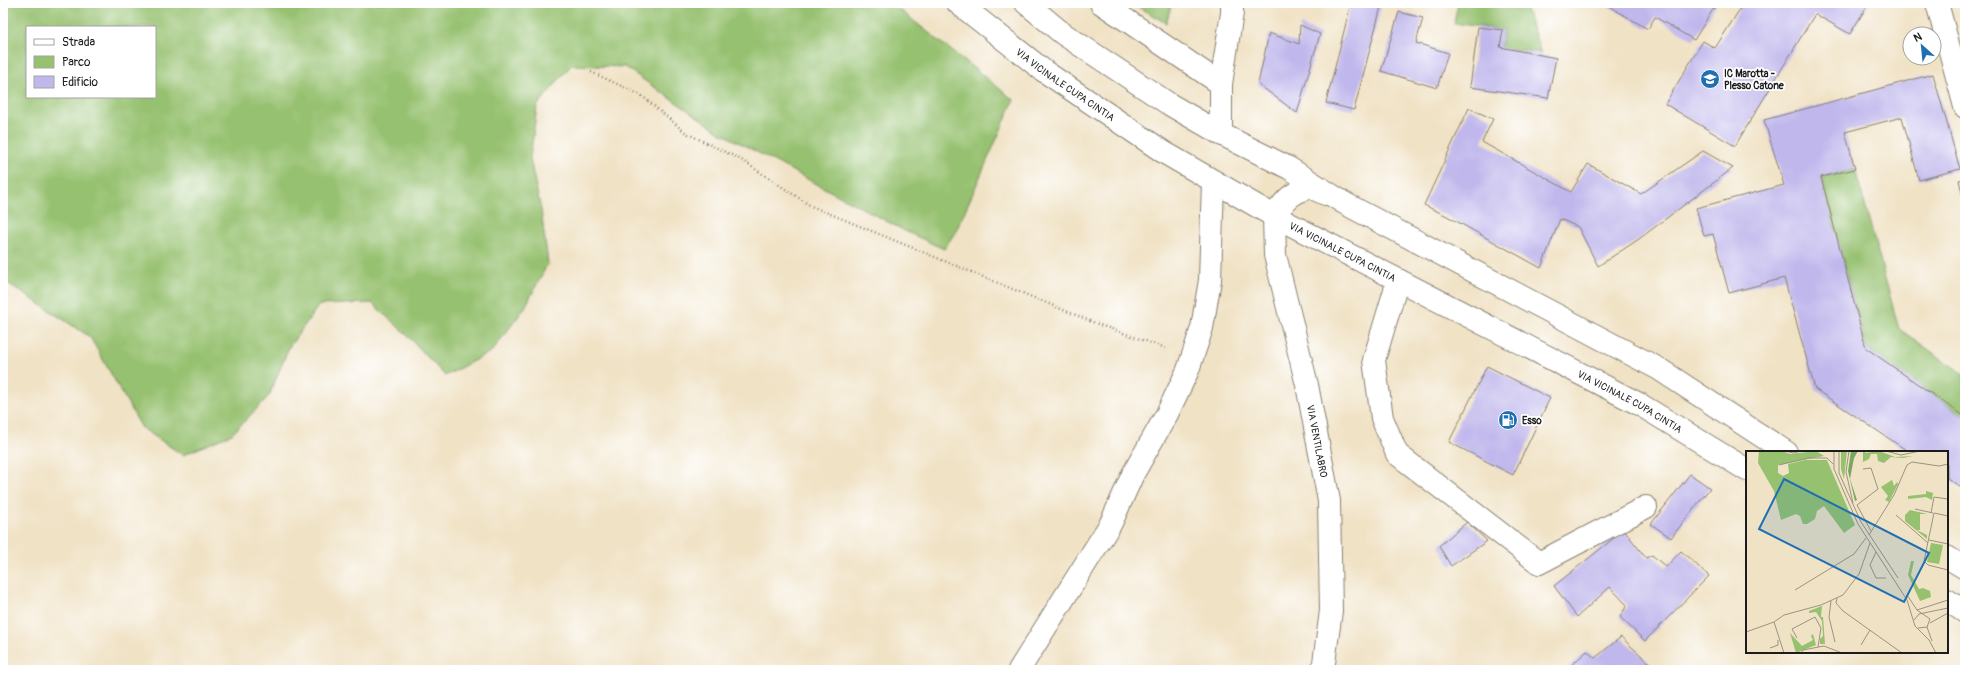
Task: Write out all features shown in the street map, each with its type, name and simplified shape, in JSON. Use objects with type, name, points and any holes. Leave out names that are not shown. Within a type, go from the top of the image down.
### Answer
[{"type":"main road","name":"VIA VICINALE CUPA CINTIA","points":[[958,3],[1051,75],[1165,153],[1274,216],[1639,404],[1746,469]]},
{"type":"main road","points":[[1026,3],[1062,33],[1169,104],[1221,134],[1289,168],[1344,203]]},
{"type":"main road","points":[[1101,3],[1221,84]]},
{"type":"main road","points":[[1221,134],[1221,84],[1232,13],[1232,3]]},
{"type":"main road","points":[[1937,3],[1965,107]]},
{"type":"main road","points":[[1019,670],[1111,523],[1132,474],[1167,414],[1188,370],[1202,328],[1210,280],[1213,180]]},
{"type":"main road","points":[[1274,216],[1286,199],[1297,191],[1310,187],[1344,203],[1659,369],[1784,451]]},
{"type":"main road","name":"VIA VENTILABRO","points":[[1274,216],[1275,255],[1307,385],[1329,501],[1331,611],[1323,670]]},
{"type":"main road","points":[[1398,280],[1374,360],[1382,418],[1397,454],[1539,563],[1646,507]]},
{"type":"main road","points":[[1948,558],[1965,568]]},
{"type":"main road","points":[[1948,601],[1965,612]]},
{"type":"path","points":[[591,72],[641,95],[686,133],[740,159],[811,206],[1100,325],[1192,358]]},
{"type":"green space","points":[[3,3],[891,3],[1014,100],[956,231],[944,249],[905,231],[721,133],[625,67],[571,65],[537,106],[530,159],[541,210],[548,263],[524,309],[492,351],[445,376],[409,337],[372,303],[319,305],[289,347],[269,396],[232,434],[183,455],[142,428],[90,337],[3,280]]},
{"type":"green space","points":[[1140,3],[1172,3],[1166,23],[1138,7]]},
{"type":"green space","points":[[1458,3],[1524,3],[1541,53],[1500,47],[1503,30],[1454,23]]},
{"type":"green space","points":[[1855,169],[1899,329],[1965,375],[1965,417],[1866,348],[1821,177]]},
{"type":"building","points":[[1351,3],[1382,3],[1354,110],[1326,103]]},
{"type":"building","points":[[1603,3],[1717,3],[1694,40],[1655,17],[1648,29]]},
{"type":"building","points":[[1730,3],[1869,3],[1850,34],[1815,14],[1735,146],[1665,104],[1703,41],[1715,48],[1740,9]]},
{"type":"building","points":[[1399,12],[1423,18],[1416,43],[1448,53],[1437,88],[1381,71]]},
{"type":"building","points":[[1300,25],[1320,34],[1297,113],[1258,84],[1269,33],[1299,44]]},
{"type":"building","points":[[1478,27],[1503,30],[1500,47],[1556,58],[1548,98],[1470,87]]},
{"type":"building","points":[[1933,74],[1960,169],[1919,180],[1902,117],[1845,132],[1855,169],[1821,177],[1866,348],[1965,417],[1965,490],[1948,479],[1948,451],[1908,451],[1815,389],[1784,278],[1729,293],[1713,234],[1704,236],[1696,208],[1784,185],[1764,120]]},
{"type":"building","points":[[1469,108],[1493,119],[1482,142],[1571,192],[1588,164],[1641,194],[1703,151],[1733,168],[1639,239],[1598,266],[1578,227],[1560,219],[1541,268],[1447,216],[1424,205]]},
{"type":"building","points":[[1965,179],[1965,202],[1964,202],[1959,180]]},
{"type":"building","points":[[1487,366],[1550,398],[1513,475],[1449,442]]},
{"type":"building","points":[[1690,474],[1710,488],[1671,538],[1651,524]]},
{"type":"building","points":[[1467,522],[1487,541],[1451,566],[1439,546]]},
{"type":"building","points":[[1624,530],[1646,558],[1652,555],[1666,567],[1681,551],[1709,576],[1645,641],[1620,617],[1627,605],[1610,587],[1577,617],[1554,586]]},
{"type":"building","points":[[1621,637],[1657,670],[1566,670],[1587,651],[1595,658]]},
{"type":"place","name":"IC Marotta - Plesso Catone","points":[[1710,79]]},
{"type":"place","name":"Esso","points":[[1508,420]]}]
